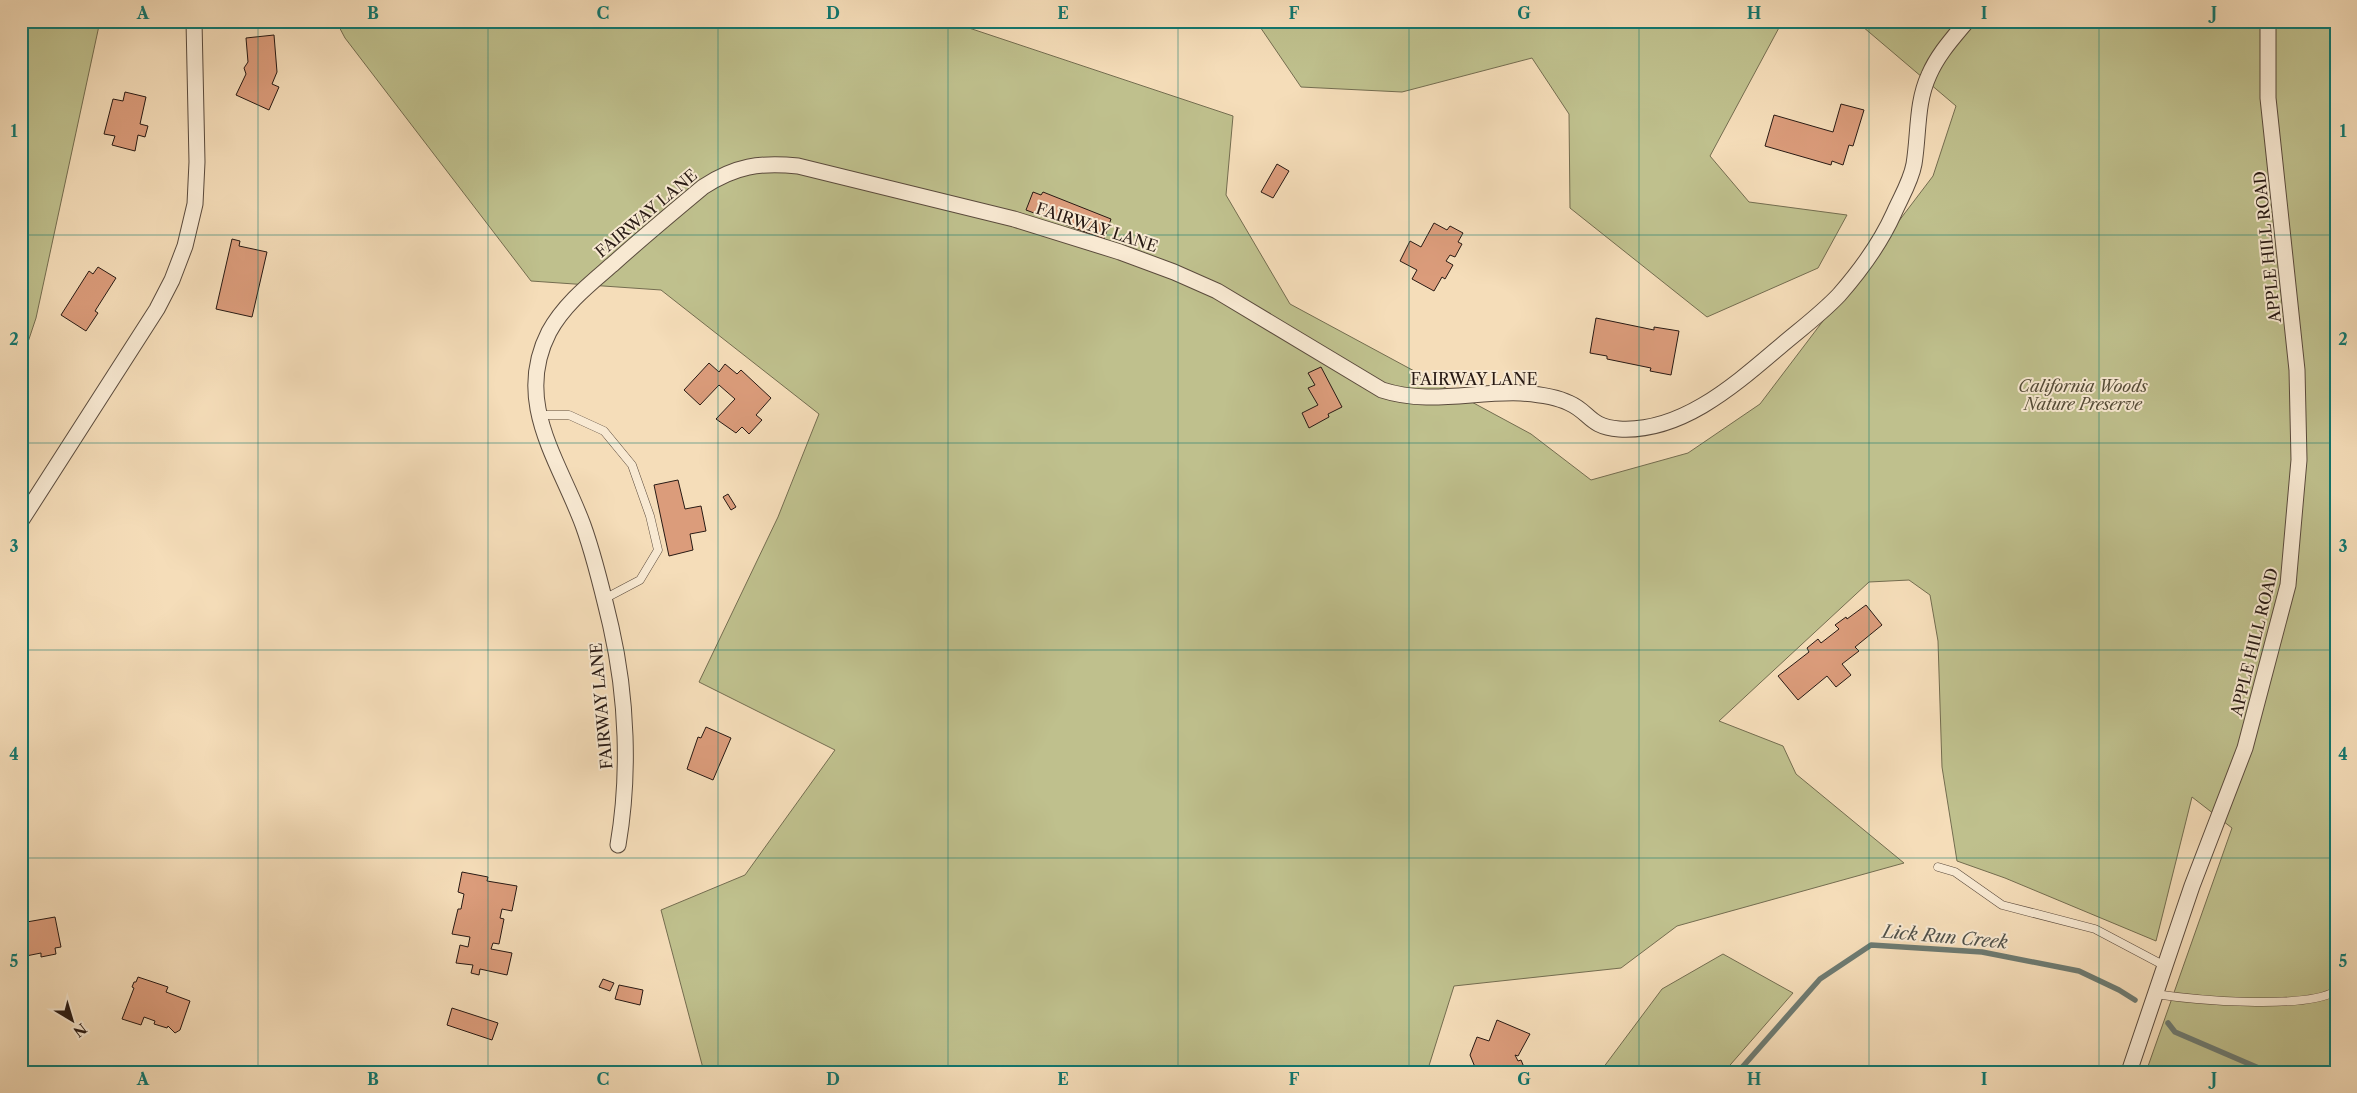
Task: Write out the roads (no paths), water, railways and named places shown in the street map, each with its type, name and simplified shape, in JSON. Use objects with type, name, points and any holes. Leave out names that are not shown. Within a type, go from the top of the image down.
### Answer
[{"type":"street","points":[[21,521],[157,309],[172,280],[185,246],[195,204],[197,162],[194,21]]},
{"type":"street","name":"FAIRWAY LANE","points":[[618,845],[625,808],[625,747],[621,687],[612,630],[583,525],[537,415],[535,378],[540,354],[557,320],[582,290],[703,187],[722,174],[770,163],[798,166],[919,194],[1014,219],[1120,252],[1217,291],[1382,390],[1400,396],[1428,399],[1522,393],[1548,396],[1571,403],[1592,421],[1608,428],[1641,428],[1670,421],[1696,409],[1745,376],[1839,294],[1868,258],[1892,216],[1909,180],[1914,164],[1921,97],[1929,75],[1939,55],[1967,21]]},
{"type":"street","name":"APPLE HILL ROAD","points":[[2129,1072],[2192,886],[2246,748],[2288,585],[2299,460],[2297,370],[2268,98],[2268,21]]},
{"type":"lane","points":[[537,415],[570,414],[604,431],[632,465],[650,516],[658,550],[640,580],[604,599]]},
{"type":"lane","points":[[1938,867],[1955,872],[2002,905],[2095,929],[2165,966]]},
{"type":"lane","points":[[2155,994],[2289,1003],[2326,996],[2336,991]]},
{"type":"waterway","name":"Lick Run Creek","points":[[1738,1072],[1820,979],[1871,945],[1982,952],[2079,971],[2119,990],[2135,1000]]},
{"type":"waterway","name":"Lick Run Creek","points":[[2168,1023],[2175,1032],[2268,1072]]},
{"type":"park label","name":"California Woods Nature Preserve","points":[[2083,395]]}]
